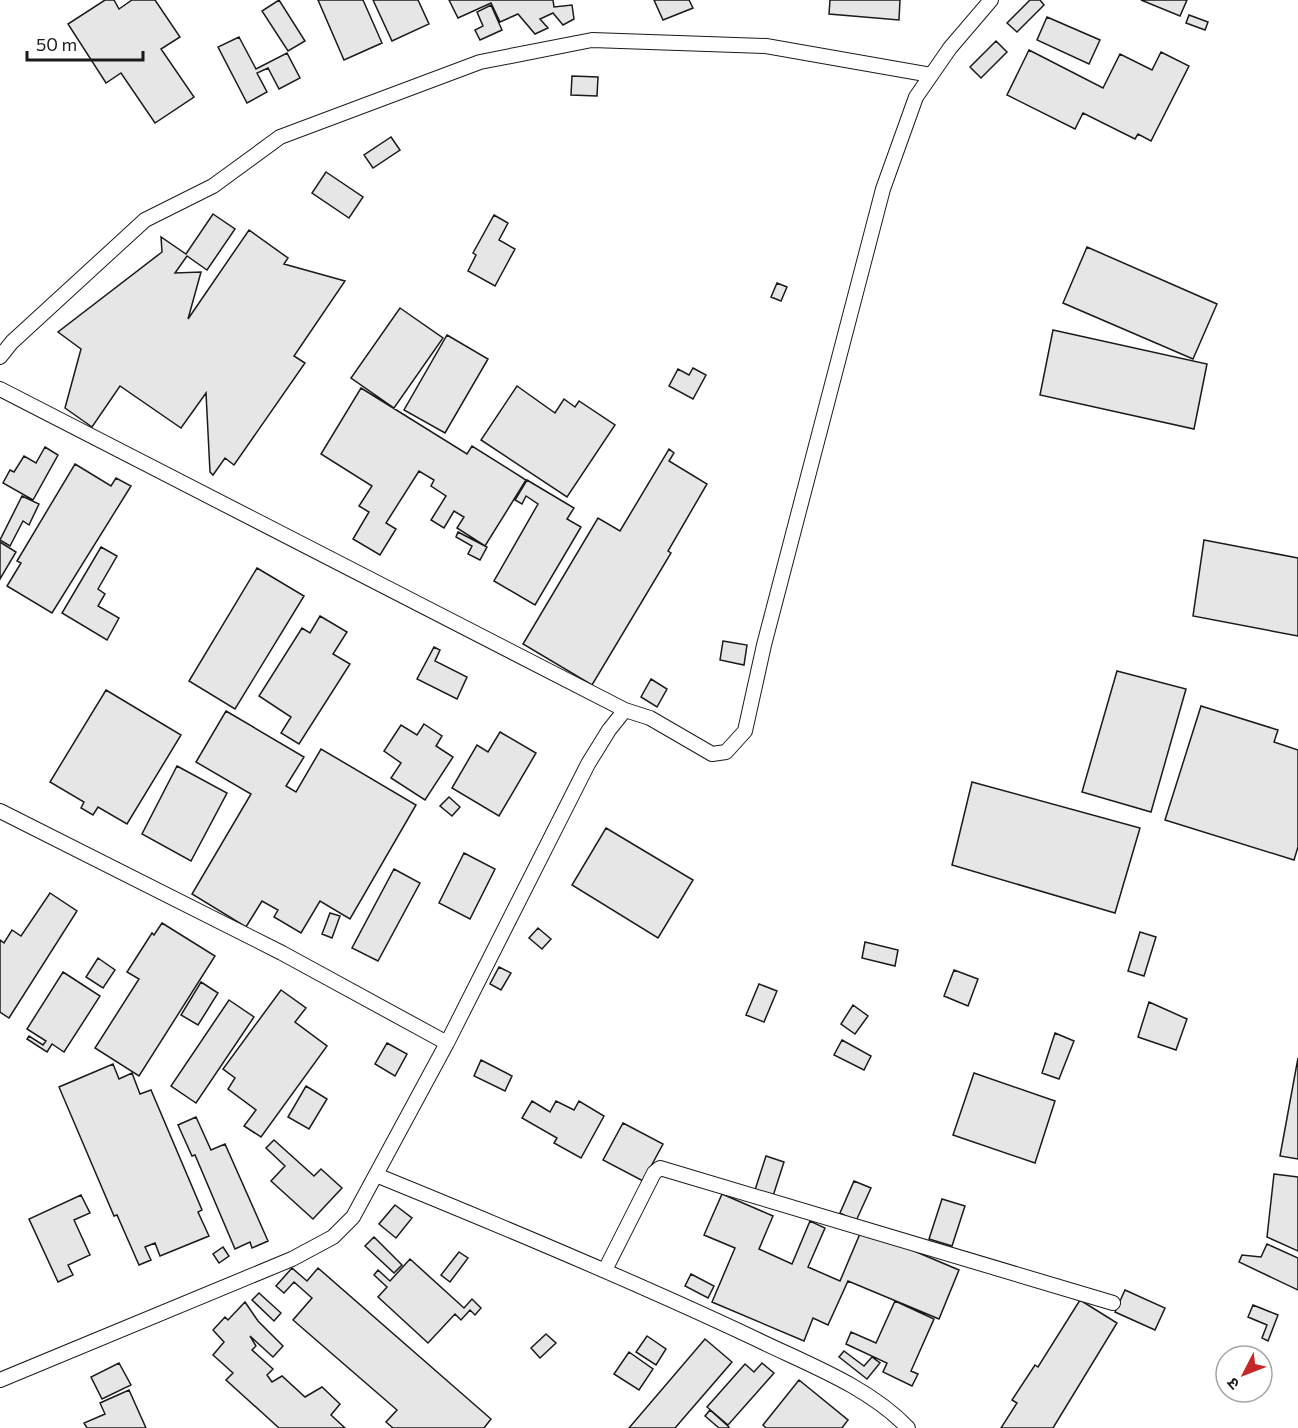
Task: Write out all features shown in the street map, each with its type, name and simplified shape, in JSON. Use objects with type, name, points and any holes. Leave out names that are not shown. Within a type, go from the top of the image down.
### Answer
[{"type":"street","points":[[0,389],[625,710],[650,718],[712,754],[726,752],[745,731],[764,645],[883,189],[916,97],[991,0]]},
{"type":"street","points":[[0,357],[12,342],[145,220],[213,186],[280,137],[480,62],[592,40],[766,46],[931,75]]},
{"type":"street","points":[[0,1380],[315,1249],[333,1237],[352,1217],[447,1043],[588,764],[609,729],[625,710]]},
{"type":"street","points":[[0,811],[282,953],[447,1043]]},
{"type":"street","points":[[605,1270],[654,1173],[660,1168],[1113,1303]]},
{"type":"street","points":[[376,1175],[605,1270],[847,1383],[899,1418],[908,1428]]},
{"type":"building","points":[[105,0],[114,0],[119,9],[132,0],[155,0],[180,37],[161,49],[194,97],[155,123],[121,73],[106,83],[68,24]]},
{"type":"building","points":[[279,0],[305,41],[288,51],[262,11]]},
{"type":"building","points":[[318,0],[363,0],[382,43],[344,60]]},
{"type":"building","points":[[373,0],[418,0],[429,24],[392,41]]},
{"type":"building","points":[[449,0],[553,0],[554,7],[572,5],[574,19],[563,25],[553,13],[540,19],[548,28],[535,34],[518,14],[500,22],[491,3],[458,18]]},
{"type":"building","points":[[654,0],[689,0],[693,8],[663,20]]},
{"type":"building","points":[[830,0],[900,0],[899,20],[829,14]]},
{"type":"building","points":[[1030,0],[1040,0],[1044,5],[1017,32],[1007,23]]},
{"type":"building","points":[[1141,0],[1187,0],[1180,16]]},
{"type":"building","points":[[491,5],[502,30],[480,40],[475,30],[483,26],[477,12]]},
{"type":"building","points":[[1189,15],[1208,22],[1205,30],[1186,23]]},
{"type":"building","points":[[1047,17],[1100,40],[1089,64],[1037,40]]},
{"type":"building","points":[[239,37],[256,69],[287,53],[300,78],[279,89],[268,68],[257,73],[267,92],[247,103],[218,47]]},
{"type":"building","points":[[996,41],[1007,52],[981,78],[970,67]]},
{"type":"building","points":[[1029,50],[1103,88],[1120,54],[1152,70],[1161,52],[1189,66],[1151,141],[1138,134],[1135,139],[1083,113],[1075,129],[1007,95]]},
{"type":"building","points":[[572,76],[598,77],[597,96],[571,95]]},
{"type":"building","points":[[391,137],[400,150],[373,168],[364,155]]},
{"type":"building","points":[[326,172],[363,197],[349,218],[312,193]]},
{"type":"building","points":[[213,214],[235,229],[207,270],[187,256],[175,273],[201,272],[188,319],[249,230],[288,258],[284,264],[345,281],[294,356],[305,363],[234,465],[225,458],[213,475],[210,472],[206,393],[181,428],[120,386],[92,427],[65,408],[81,349],[58,332],[162,252],[161,237],[186,254]]},
{"type":"building","points":[[494,215],[508,223],[499,240],[515,249],[495,286],[468,271],[476,255],[473,253]]},
{"type":"building","points":[[1087,247],[1217,304],[1193,359],[1063,303]]},
{"type":"building","points":[[777,283],[787,287],[781,301],[771,297]]},
{"type":"building","points":[[400,308],[443,338],[394,408],[351,378]]},
{"type":"building","points":[[1053,330],[1207,364],[1194,429],[1040,395]]},
{"type":"building","points":[[447,335],[488,359],[445,433],[404,410]]},
{"type":"building","points":[[693,368],[706,375],[693,399],[669,386],[678,369],[689,375]]},
{"type":"building","points":[[517,386],[555,413],[564,399],[575,407],[579,401],[615,425],[567,497],[481,440]]},
{"type":"building","points":[[361,388],[467,454],[472,446],[526,480],[485,546],[457,528],[464,517],[454,511],[444,528],[431,520],[446,496],[431,486],[434,480],[419,471],[386,523],[396,529],[380,555],[353,539],[369,512],[359,506],[372,486],[321,454]]},
{"type":"building","points":[[45,447],[58,455],[33,500],[3,483],[10,470],[14,472],[24,456],[36,463]]},
{"type":"building","points":[[669,449],[674,453],[669,461],[707,484],[668,551],[671,553],[592,685],[523,644],[598,518],[620,531]]},
{"type":"building","points":[[75,464],[111,486],[116,478],[131,486],[52,613],[7,586],[21,563],[17,561]]},
{"type":"building","points":[[527,480],[574,508],[567,519],[581,527],[535,605],[494,581],[538,504],[526,496],[522,504],[515,500]]},
{"type":"building","points":[[22,496],[39,504],[29,525],[23,521],[10,546],[0,540]]},
{"type":"building","points":[[458,532],[487,547],[480,560],[468,554],[472,546],[456,537]]},
{"type":"building","points":[[1204,540],[1298,558],[1298,636],[1193,616]]},
{"type":"building","points":[[0,542],[16,552],[0,579]]},
{"type":"building","points":[[101,547],[117,556],[98,589],[105,594],[98,606],[119,618],[107,640],[62,613]]},
{"type":"building","points":[[257,568],[304,596],[235,709],[189,681]]},
{"type":"building","points":[[320,616],[347,632],[333,654],[350,664],[299,744],[281,733],[291,717],[259,696],[302,628],[310,633]]},
{"type":"building","points":[[723,641],[747,645],[744,665],[720,660]]},
{"type":"building","points":[[434,647],[440,650],[435,661],[467,677],[457,699],[417,679]]},
{"type":"building","points":[[1117,671],[1186,689],[1151,812],[1082,792]]},
{"type":"building","points":[[651,679],[667,689],[657,707],[641,697]]},
{"type":"building","points":[[106,690],[181,735],[127,824],[98,807],[93,815],[81,808],[84,802],[50,782]]},
{"type":"building","points":[[1201,706],[1278,730],[1274,742],[1298,750],[1298,847],[1294,860],[1165,820]]},
{"type":"building","points":[[226,711],[304,757],[286,786],[296,792],[321,749],[416,805],[350,919],[320,901],[301,933],[274,917],[278,910],[262,901],[246,927],[192,894],[251,794],[196,762]]},
{"type":"building","points":[[424,724],[442,736],[436,746],[453,757],[425,800],[391,778],[401,763],[384,751],[401,725],[417,735]]},
{"type":"building","points":[[500,732],[536,753],[499,816],[452,788],[477,745],[488,752]]},
{"type":"building","points":[[177,766],[227,793],[191,861],[142,834]]},
{"type":"building","points":[[972,782],[1140,828],[1115,913],[952,865]]},
{"type":"building","points":[[449,797],[460,807],[452,816],[440,806]]},
{"type":"building","points":[[606,828],[693,880],[658,938],[572,885]]},
{"type":"building","points":[[464,853],[495,869],[470,919],[439,903]]},
{"type":"building","points":[[394,869],[420,883],[378,961],[352,948]]},
{"type":"building","points":[[50,893],[77,911],[9,1018],[0,1012],[0,940],[4,943],[12,930],[21,936]]},
{"type":"building","points":[[330,913],[340,916],[332,938],[322,934]]},
{"type":"building","points":[[162,923],[215,956],[139,1076],[95,1048],[139,979],[127,972],[152,933],[154,935]]},
{"type":"building","points":[[538,928],[551,939],[542,949],[529,938]]},
{"type":"building","points":[[1140,932],[1156,937],[1144,976],[1128,971]]},
{"type":"building","points":[[865,942],[898,950],[895,966],[862,958]]},
{"type":"building","points":[[98,958],[115,970],[103,988],[86,977]]},
{"type":"building","points":[[499,967],[511,973],[501,990],[490,984]]},
{"type":"building","points":[[954,970],[978,979],[968,1006],[944,996]]},
{"type":"building","points":[[63,972],[100,996],[64,1052],[52,1044],[47,1052],[27,1039],[29,1036],[43,1045],[46,1041],[27,1029]]},
{"type":"building","points":[[201,982],[218,993],[198,1025],[181,1015]]},
{"type":"building","points":[[759,984],[777,991],[764,1022],[746,1015]]},
{"type":"building","points":[[281,990],[306,1008],[295,1022],[327,1046],[261,1137],[244,1126],[256,1110],[228,1089],[235,1078],[223,1069]]},
{"type":"building","points":[[229,1000],[254,1017],[196,1103],[171,1086]]},
{"type":"building","points":[[1149,1002],[1187,1019],[1176,1050],[1138,1037]]},
{"type":"building","points":[[853,1005],[868,1016],[855,1034],[841,1024]]},
{"type":"building","points":[[1055,1033],[1074,1041],[1059,1079],[1042,1073]]},
{"type":"building","points":[[842,1040],[871,1056],[864,1070],[834,1055]]},
{"type":"building","points":[[387,1043],[407,1054],[395,1076],[375,1064]]},
{"type":"building","points":[[1298,1058],[1298,1159],[1280,1156]]},
{"type":"building","points":[[481,1060],[512,1076],[505,1091],[474,1076]]},
{"type":"building","points":[[113,1064],[119,1079],[132,1073],[140,1094],[151,1090],[202,1210],[198,1212],[209,1236],[160,1256],[155,1243],[145,1247],[151,1260],[139,1265],[117,1215],[114,1216],[59,1087]]},
{"type":"building","points":[[974,1073],[1055,1101],[1035,1163],[953,1135]]},
{"type":"building","points":[[306,1086],[327,1099],[309,1129],[288,1117]]},
{"type":"building","points":[[532,1101],[550,1112],[556,1101],[574,1110],[579,1101],[604,1116],[581,1158],[554,1143],[557,1138],[522,1118]]},
{"type":"building","points":[[196,1117],[211,1150],[225,1144],[268,1241],[252,1248],[250,1242],[235,1249],[195,1155],[192,1156],[178,1125]]},
{"type":"building","points":[[623,1123],[663,1144],[643,1181],[603,1160]]},
{"type":"building","points":[[274,1140],[314,1176],[321,1169],[342,1188],[313,1219],[271,1181],[285,1166],[266,1148]]},
{"type":"building","points":[[766,1156],[784,1162],[773,1196],[755,1190]]},
{"type":"building","points":[[1274,1174],[1298,1177],[1298,1251],[1267,1237]]},
{"type":"building","points":[[854,1181],[871,1188],[856,1221],[840,1213]]},
{"type":"building","points":[[722,1194],[773,1216],[759,1249],[792,1264],[810,1221],[825,1228],[808,1267],[840,1281],[862,1229],[959,1270],[939,1319],[848,1281],[828,1325],[813,1318],[804,1341],[712,1302],[735,1248],[704,1235]]},
{"type":"building","points":[[81,1195],[90,1213],[74,1220],[90,1255],[68,1265],[73,1275],[58,1282],[29,1219]]},
{"type":"building","points":[[942,1199],[965,1206],[952,1246],[929,1239]]},
{"type":"building","points":[[395,1205],[412,1218],[396,1238],[379,1224]]},
{"type":"building","points":[[374,1237],[402,1265],[394,1273],[365,1246]]},
{"type":"building","points":[[1267,1244],[1298,1258],[1298,1290],[1239,1262],[1242,1255],[1261,1257]]},
{"type":"building","points":[[223,1247],[229,1256],[219,1263],[213,1254]]},
{"type":"building","points":[[459,1252],[468,1258],[450,1282],[441,1275]]},
{"type":"building","points":[[410,1259],[464,1308],[472,1299],[481,1308],[475,1315],[470,1310],[461,1320],[455,1314],[428,1343],[378,1297],[387,1287],[374,1275],[378,1270],[390,1281]]},
{"type":"building","points":[[292,1268],[307,1281],[318,1268],[491,1419],[484,1428],[393,1428],[386,1422],[397,1410],[293,1320],[312,1298],[294,1282],[284,1293],[276,1286]]},
{"type":"building","points":[[691,1274],[714,1286],[708,1298],[685,1286]]},
{"type":"building","points":[[1125,1290],[1165,1308],[1155,1330],[1115,1312]]},
{"type":"building","points":[[259,1293],[281,1313],[274,1321],[252,1300]]},
{"type":"building","points":[[1080,1300],[1117,1323],[1053,1428],[1001,1428],[1017,1403],[1012,1400],[1035,1365],[1038,1367]]},
{"type":"building","points":[[895,1301],[934,1319],[911,1371],[918,1374],[912,1386],[883,1372],[887,1363],[846,1344],[851,1332],[876,1343]]},
{"type":"building","points":[[245,1302],[258,1321],[283,1346],[273,1357],[250,1336],[256,1346],[252,1350],[273,1369],[267,1375],[272,1382],[282,1376],[305,1397],[322,1387],[340,1404],[331,1415],[345,1428],[279,1428],[226,1380],[233,1373],[213,1355],[224,1342],[213,1330],[225,1317],[228,1320]]},
{"type":"building","points":[[1253,1305],[1278,1315],[1268,1341],[1262,1338],[1267,1325],[1248,1317]]},
{"type":"building","points":[[546,1334],[556,1343],[540,1358],[531,1348]]},
{"type":"building","points":[[647,1336],[666,1349],[656,1365],[636,1352]]},
{"type":"building","points":[[705,1339],[732,1362],[675,1428],[629,1428]]},
{"type":"building","points":[[844,1351],[864,1366],[872,1357],[880,1363],[867,1379],[839,1357]]},
{"type":"building","points":[[629,1352],[653,1369],[639,1390],[614,1374]]},
{"type":"building","points":[[119,1363],[131,1385],[102,1399],[91,1377]]},
{"type":"building","points":[[762,1363],[774,1373],[728,1425],[707,1407],[745,1364],[754,1372]]},
{"type":"building","points":[[799,1380],[848,1420],[842,1428],[766,1428],[763,1425]]},
{"type":"building","points":[[129,1390],[146,1428],[87,1428],[84,1423],[105,1414],[100,1403]]},
{"type":"building","points":[[710,1410],[729,1427],[719,1428],[705,1416]]}]
